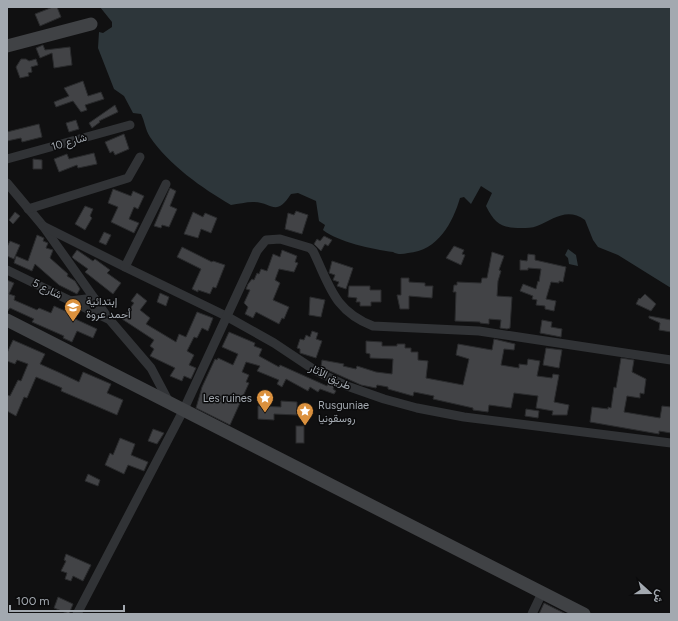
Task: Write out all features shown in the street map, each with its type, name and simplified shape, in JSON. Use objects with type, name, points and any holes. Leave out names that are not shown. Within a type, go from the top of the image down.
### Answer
[{"type":"main road","points":[[7,46],[91,24]]},
{"type":"main road","points":[[7,320],[184,409],[582,614]]},
{"type":"street","name":"شارع 10","points":[[7,159],[130,125]]},
{"type":"street","points":[[28,209],[128,178],[140,157]]},
{"type":"street","points":[[7,183],[43,226],[109,319],[151,368],[169,402]]},
{"type":"street","points":[[125,268],[166,184]]},
{"type":"street","name":"طريق الآثار","points":[[43,226],[125,268],[226,316],[274,343],[316,372],[347,386],[384,399],[416,408],[464,417],[671,443]]},
{"type":"street","points":[[77,614],[184,409],[257,251],[266,240],[272,238],[310,248],[313,251],[337,302],[359,321],[373,326],[479,330],[671,360]]},
{"type":"street","name":"شارع 5","points":[[7,270],[109,319]]},
{"type":"street","points":[[70,301],[94,298]]},
{"type":"street","points":[[532,614],[542,593]]},
{"type":"shaded area","points":[[100,7],[671,7],[671,288],[618,255],[598,247],[593,240],[585,220],[578,216],[566,214],[529,228],[514,228],[499,224],[492,217],[486,206],[492,193],[481,186],[471,204],[464,197],[460,198],[453,216],[443,234],[436,241],[419,251],[402,254],[356,244],[329,234],[323,230],[325,225],[319,221],[316,201],[298,193],[291,194],[286,201],[277,207],[253,202],[231,205],[209,191],[176,166],[150,137],[141,114],[133,113],[124,96],[114,89],[98,48],[99,32],[103,33],[112,27],[112,22]]},
{"type":"shaded area","points":[[568,249],[576,255],[578,266],[569,264],[568,258],[565,255]]},
{"type":"building","points":[[53,7],[57,7],[61,17],[40,26],[35,14]]},
{"type":"building","points":[[43,45],[45,50],[70,47],[72,65],[54,68],[52,53],[40,58],[36,48]]},
{"type":"building","points":[[21,59],[26,59],[29,61],[36,59],[38,65],[31,67],[32,72],[28,73],[29,76],[20,78],[16,67]]},
{"type":"building","points":[[83,81],[88,96],[101,92],[104,99],[85,105],[87,110],[81,112],[73,101],[56,107],[54,102],[69,96],[64,88]]},
{"type":"building","points":[[115,105],[118,112],[99,121],[100,122],[92,128],[89,123]]},
{"type":"building","points":[[76,120],[79,129],[69,132],[66,123]]},
{"type":"building","points":[[39,124],[42,137],[22,142],[21,138],[7,141],[7,132]]},
{"type":"building","points":[[124,134],[129,149],[115,155],[113,151],[110,153],[105,142]]},
{"type":"building","points":[[94,153],[97,164],[78,168],[77,165],[59,172],[54,159],[67,154],[69,159]]},
{"type":"building","points":[[33,159],[42,160],[42,169],[33,169]]},
{"type":"building","points":[[170,188],[176,191],[170,206],[177,209],[169,227],[162,225],[161,228],[154,226]]},
{"type":"building","points":[[113,189],[131,196],[133,191],[144,196],[138,209],[134,207],[129,219],[139,223],[134,233],[111,222],[118,207],[108,203]]},
{"type":"building","points":[[85,206],[93,209],[90,216],[92,218],[85,230],[75,224]]},
{"type":"building","points":[[296,211],[308,215],[302,234],[285,229],[288,213],[294,215]]},
{"type":"building","points":[[15,212],[20,216],[13,224],[9,220]]},
{"type":"building","points":[[193,212],[203,217],[205,213],[217,218],[211,233],[201,229],[198,238],[184,234]]},
{"type":"building","points":[[104,232],[111,235],[106,245],[99,242]]},
{"type":"building","points":[[37,235],[44,238],[43,241],[48,243],[46,248],[53,250],[50,258],[68,274],[67,276],[75,281],[80,289],[77,294],[59,285],[35,264],[32,271],[14,263],[16,256],[28,261]]},
{"type":"building","points":[[324,236],[332,240],[328,246],[325,244],[321,251],[314,244],[317,239],[320,241]]},
{"type":"building","points":[[10,241],[20,245],[14,259],[7,256],[7,247]]},
{"type":"building","points":[[454,246],[464,250],[462,254],[465,255],[461,265],[446,258]]},
{"type":"building","points":[[182,247],[212,262],[225,265],[216,288],[213,287],[210,294],[198,290],[198,292],[192,289],[201,269],[177,257]]},
{"type":"building","points":[[77,250],[93,261],[95,259],[110,270],[107,273],[121,283],[113,294],[85,272],[88,269],[72,257]]},
{"type":"building","points":[[282,250],[297,256],[295,262],[298,263],[294,272],[279,269],[275,280],[280,283],[273,300],[289,307],[284,319],[282,318],[279,324],[256,312],[253,318],[245,314],[248,307],[244,303],[250,290],[246,289],[248,284],[252,279],[254,280],[257,273],[259,274],[261,269],[267,271],[273,254],[280,257]]},
{"type":"building","points":[[492,252],[504,256],[499,270],[501,271],[498,281],[497,296],[512,297],[510,328],[507,329],[500,328],[501,320],[489,319],[489,324],[480,322],[455,321],[456,292],[453,292],[454,285],[457,285],[457,282],[481,283],[482,278],[487,278]]},
{"type":"building","points":[[528,254],[535,255],[535,260],[566,267],[563,282],[551,282],[546,299],[556,301],[554,311],[545,309],[545,306],[536,305],[537,300],[532,299],[533,296],[520,291],[523,284],[536,289],[538,281],[539,282],[541,269],[528,268],[528,270],[520,270],[520,260],[527,261]]},
{"type":"building","points":[[332,261],[353,268],[346,289],[337,286],[339,282],[333,280],[335,275],[329,273]]},
{"type":"building","points":[[401,278],[409,278],[409,282],[425,283],[425,286],[433,286],[432,298],[409,296],[409,309],[400,309],[397,295],[401,295]]},
{"type":"building","points":[[7,280],[14,283],[9,294],[15,296],[14,300],[37,310],[39,308],[51,313],[54,306],[72,314],[71,317],[97,329],[93,338],[77,331],[72,342],[63,338],[64,336],[32,322],[34,319],[10,308],[7,312]]},
{"type":"building","points":[[349,286],[370,286],[370,290],[381,290],[381,302],[371,302],[371,306],[360,306],[360,302],[356,302],[357,298],[348,297]]},
{"type":"building","points":[[137,293],[147,301],[140,310],[150,318],[146,324],[176,342],[179,334],[186,337],[197,312],[213,318],[208,331],[202,328],[197,338],[194,337],[187,351],[194,355],[189,365],[196,368],[191,379],[184,376],[182,381],[170,376],[175,368],[150,356],[154,349],[150,346],[154,340],[122,319],[134,303],[131,301]]},
{"type":"building","points":[[160,293],[169,297],[166,306],[157,302]]},
{"type":"building","points":[[645,294],[656,304],[651,311],[636,304],[639,298],[640,299]]},
{"type":"building","points":[[310,297],[325,300],[321,317],[309,315]]},
{"type":"building","points":[[649,316],[671,320],[671,332],[659,330],[660,323],[649,318]]},
{"type":"building","points":[[542,320],[552,322],[551,327],[562,329],[561,337],[540,333]]},
{"type":"building","points":[[312,331],[318,333],[316,339],[322,341],[316,358],[300,353],[300,349],[297,348],[300,339],[304,340],[306,335],[310,337]]},
{"type":"building","points":[[229,332],[255,343],[254,346],[262,349],[259,356],[279,367],[280,365],[327,386],[328,383],[334,386],[333,389],[336,391],[334,394],[320,389],[318,392],[310,387],[308,391],[286,379],[282,387],[277,384],[279,380],[257,371],[260,366],[246,362],[242,372],[249,375],[246,382],[249,383],[230,425],[196,408],[202,387],[215,359],[217,360],[218,358],[233,365],[238,354],[222,347]]},
{"type":"building","points":[[494,339],[515,344],[514,350],[504,349],[501,365],[519,368],[519,364],[527,365],[528,359],[540,361],[537,376],[552,378],[553,374],[559,375],[554,402],[569,405],[567,415],[552,415],[553,411],[536,408],[538,396],[514,393],[511,408],[489,405],[488,412],[473,410],[473,408],[433,399],[434,396],[414,392],[413,396],[388,389],[388,387],[377,385],[376,388],[361,385],[321,367],[322,360],[344,364],[343,366],[356,369],[357,366],[376,372],[392,374],[393,359],[370,358],[370,354],[366,353],[366,341],[382,342],[382,346],[397,346],[397,344],[405,344],[405,348],[411,348],[411,352],[418,352],[418,360],[428,361],[426,378],[463,385],[469,359],[456,355],[458,344],[492,350]]},
{"type":"building","points":[[13,340],[45,354],[40,364],[79,382],[83,372],[111,384],[107,393],[123,400],[117,415],[61,391],[62,388],[36,377],[27,398],[24,397],[16,416],[7,411],[7,395],[10,396],[18,380],[21,381],[28,364],[17,360],[15,364],[7,361],[7,353]]},
{"type":"building","points":[[546,348],[562,350],[559,368],[543,365]]},
{"type":"building","points":[[621,358],[634,360],[632,372],[646,379],[644,394],[640,393],[640,398],[627,396],[624,412],[660,418],[662,406],[671,407],[671,433],[659,431],[659,434],[590,422],[592,407],[611,408]]},
{"type":"building","points":[[281,401],[297,402],[297,415],[274,414],[274,420],[258,419],[258,406],[281,407]]},
{"type":"building","points":[[526,409],[539,411],[538,418],[525,416]]},
{"type":"building","points":[[296,426],[304,426],[304,443],[296,443]]},
{"type":"building","points":[[153,429],[164,433],[157,444],[148,441]]},
{"type":"building","points":[[120,438],[135,444],[131,455],[148,462],[144,471],[128,465],[124,474],[105,465],[110,453],[113,455]]},
{"type":"building","points":[[88,474],[100,480],[98,486],[85,481]]},
{"type":"building","points":[[66,554],[91,565],[83,581],[73,576],[71,581],[65,579],[67,573],[61,571],[66,561],[64,560]]},
{"type":"building","points":[[58,597],[73,604],[69,614],[54,608]]},
{"type":"building","points":[[544,603],[566,614],[539,614]]},
{"type":"place","name":"إبتدائية أحمد عروة","points":[[73,322]]},
{"type":"place","name":"Les ruines","points":[[265,413]]},
{"type":"place","name":"Rusguniae روسقونيا","points":[[305,426]]}]
